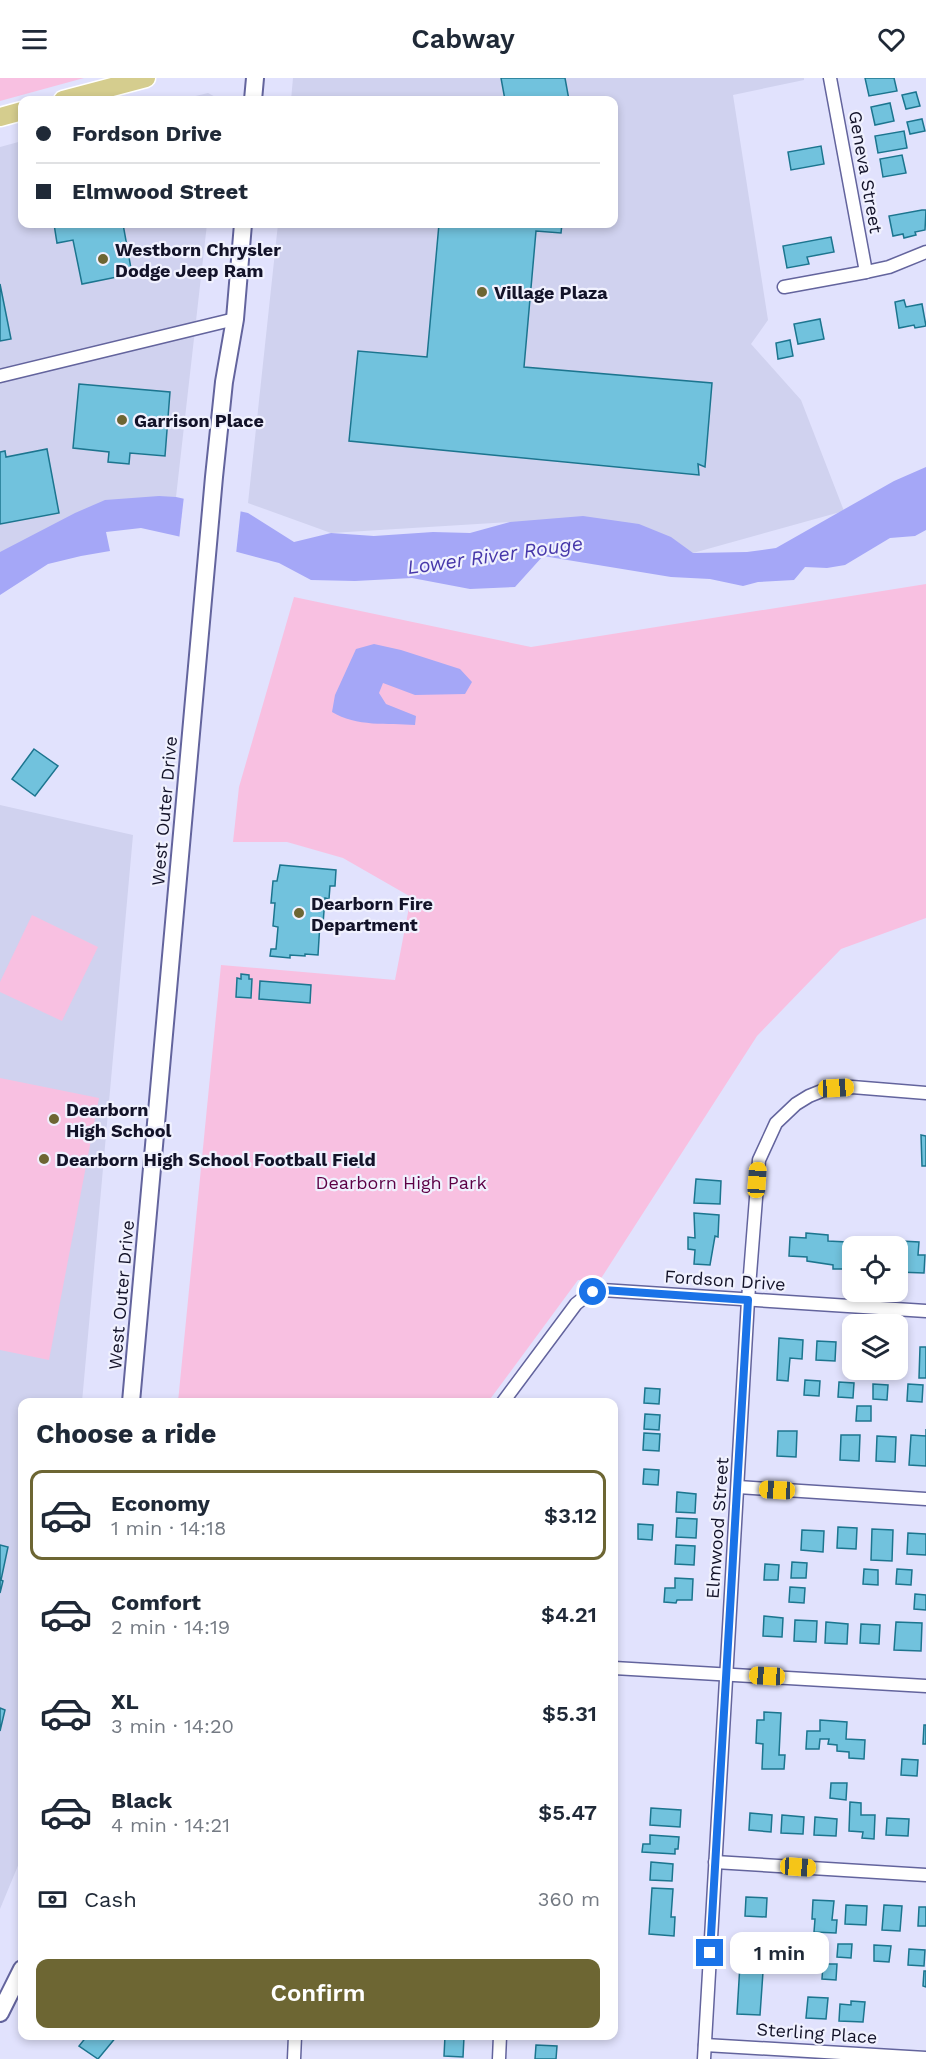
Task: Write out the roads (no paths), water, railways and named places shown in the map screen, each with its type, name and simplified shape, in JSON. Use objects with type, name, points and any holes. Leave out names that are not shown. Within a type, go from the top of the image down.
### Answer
[{"type":"main road","points":[[78,96],[146,78]]},
{"type":"main road","points":[[253,96],[255,78]]},
{"type":"main road","points":[[0,117],[18,112]]},
{"type":"main road","name":"West Outer Drive","points":[[131,1398],[214,477],[224,382],[235,319],[243,228]]},
{"type":"main road","points":[[0,2013],[18,1977]]},
{"type":"street","name":"Geneva Street","points":[[830,78],[866,272]]},
{"type":"street","points":[[784,287],[889,267],[926,252]]},
{"type":"street","points":[[0,376],[235,319]]},
{"type":"street","name":"Elmwood Street","points":[[704,2059],[748,1300],[759,1160],[776,1124],[796,1104],[824,1090],[852,1087],[926,1093]]},
{"type":"street","name":"Fordson Drive","points":[[506,1398],[576,1304],[593,1292],[603,1290],[926,1311]]},
{"type":"street","points":[[738,1487],[926,1499]]},
{"type":"street","points":[[618,1668],[926,1686]]},
{"type":"street","points":[[716,1862],[926,1875]]},
{"type":"street","points":[[294,2059],[295,2040]]},
{"type":"street","points":[[499,2059],[500,2040]]},
{"type":"street","name":"Sterling Place","points":[[705,2045],[926,2058]]},
{"type":"water","name":"Lower River Rouge","points":[[926,467],[926,530],[915,536],[890,538],[845,565],[827,568],[805,567],[794,580],[758,582],[743,586],[710,579],[671,577],[543,556],[515,587],[470,589],[412,578],[355,581],[311,580],[279,563],[141,528],[106,532],[110,551],[48,564],[0,595],[0,552],[105,500],[176,497],[248,513],[294,542],[331,533],[374,536],[433,532],[470,533],[510,522],[583,516],[639,524],[671,537],[693,553],[747,552],[776,548],[894,481]]},
{"type":"water","points":[[374,644],[460,669],[472,682],[465,694],[415,695],[383,683],[379,693],[386,704],[416,716],[415,725],[362,722],[341,717],[332,712],[335,695],[356,649]]},
{"type":"place","name":"Westborn Chrysler Dodge Jeep Ram","points":[[103,259]]},
{"type":"place","name":"Village Plaza","points":[[482,292]]},
{"type":"place","name":"Garrison Place","points":[[122,420]]},
{"type":"place","name":"Dearborn Fire Department","points":[[299,913]]},
{"type":"place","name":"Dearborn High School","points":[[54,1119]]},
{"type":"place","name":"Dearborn High School Football Field","points":[[44,1159]]},
{"type":"park label","name":"Dearborn High Park","points":[[401,1182]]}]
